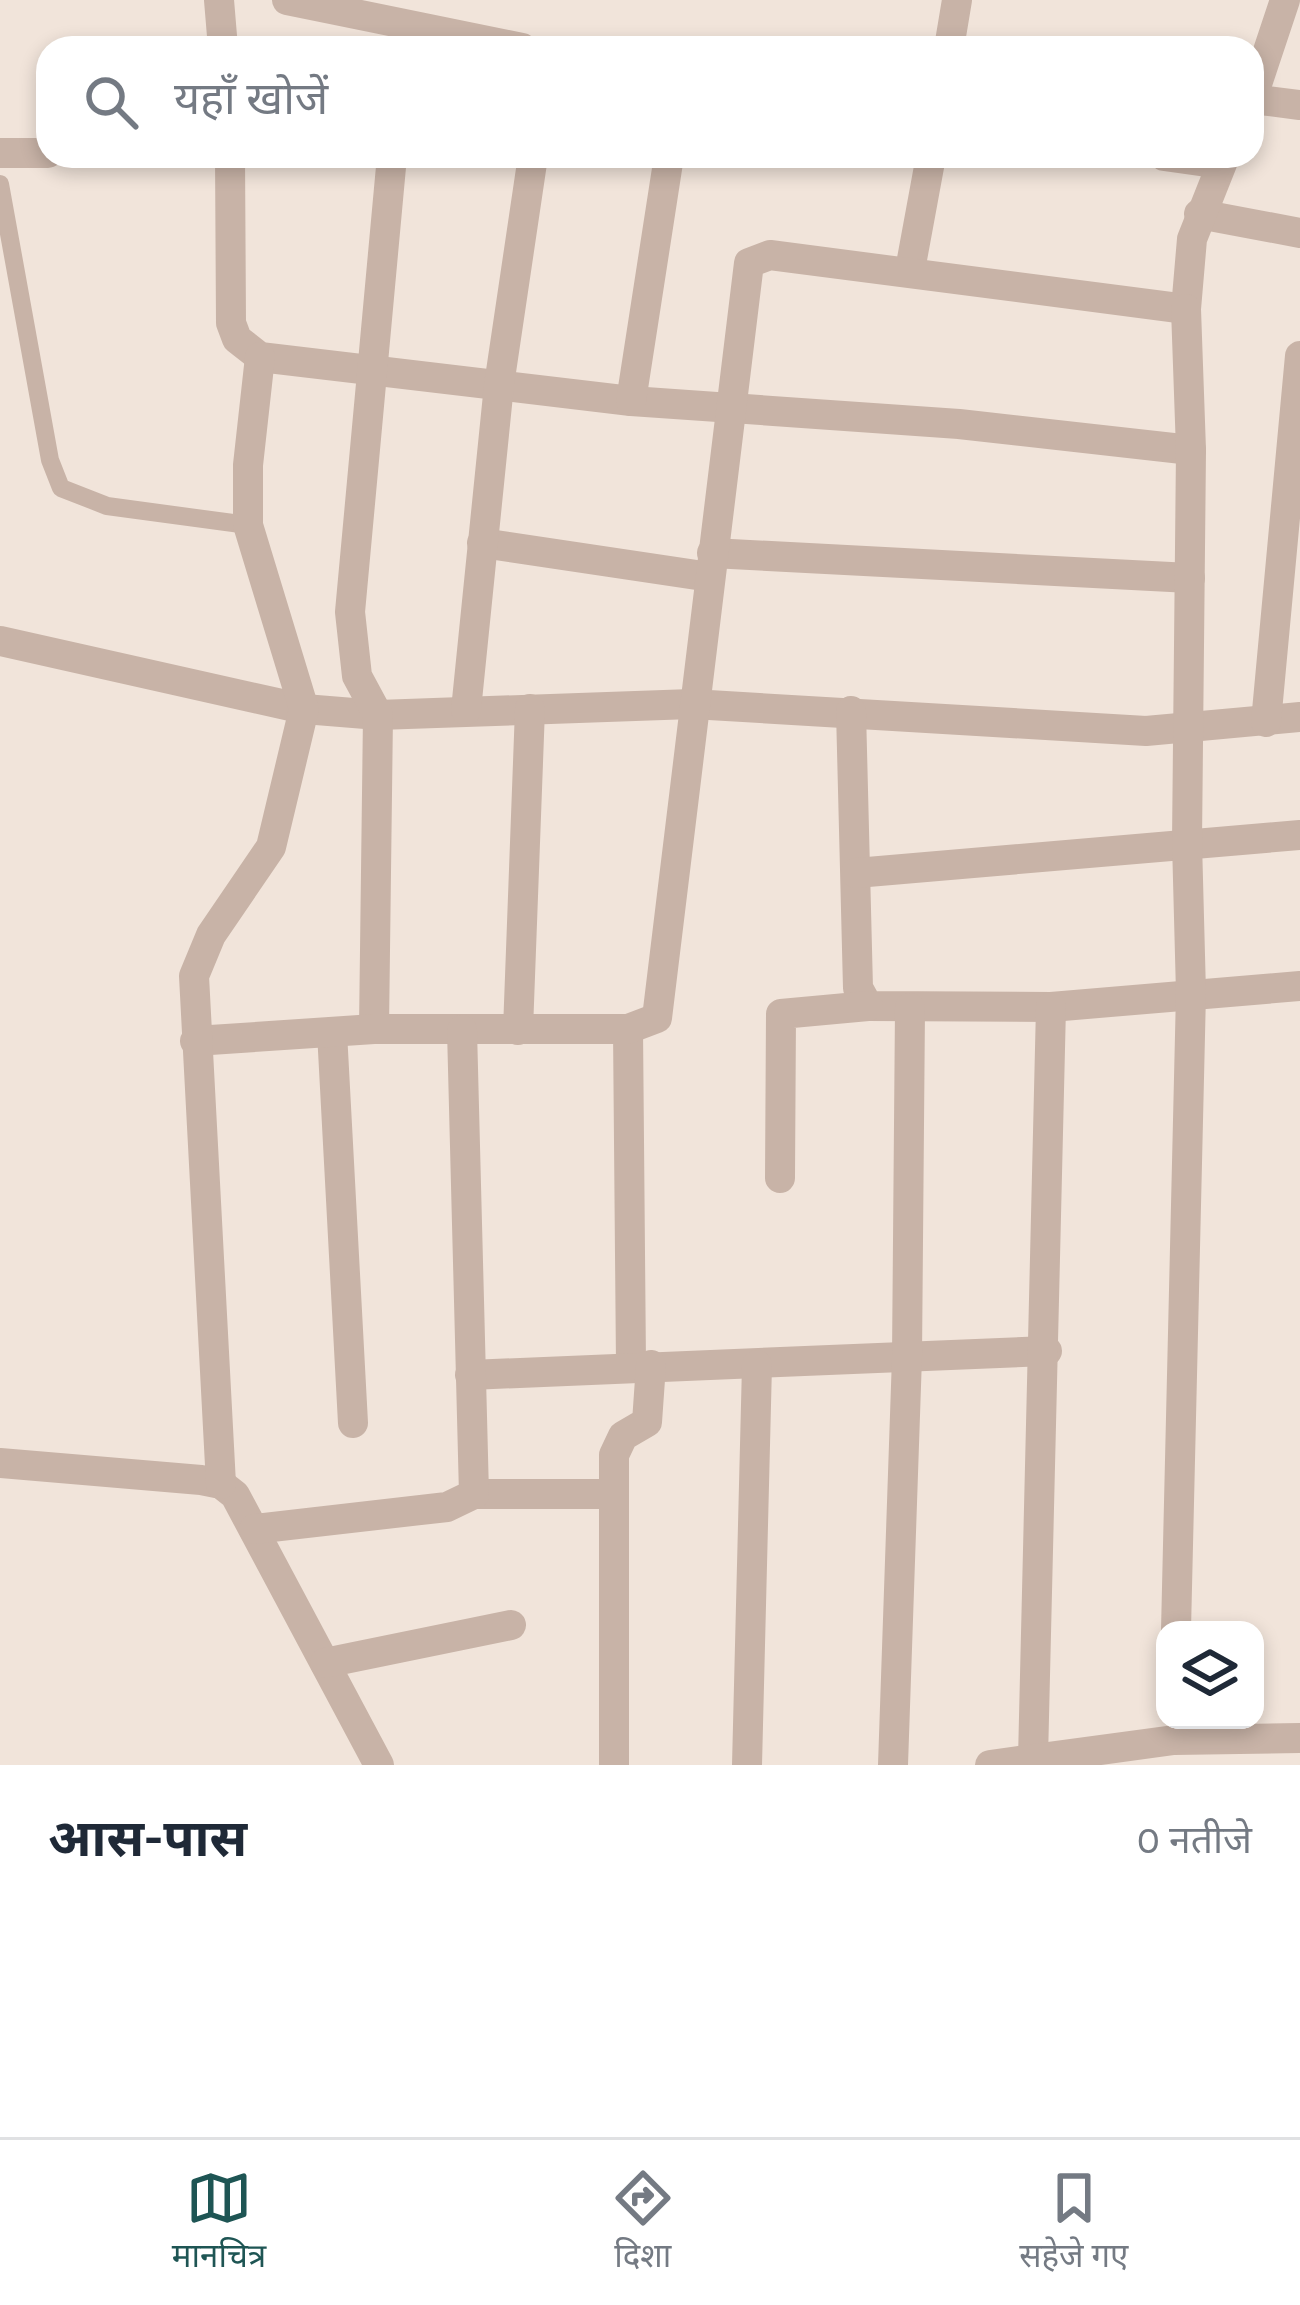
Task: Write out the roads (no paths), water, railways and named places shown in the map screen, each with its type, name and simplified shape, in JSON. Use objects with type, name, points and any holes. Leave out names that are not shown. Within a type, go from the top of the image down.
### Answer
[{"type":"street","points":[[219,0],[222,36]]},
{"type":"street","points":[[287,0],[404,36]]},
{"type":"street","points":[[951,36],[957,0]]},
{"type":"street","points":[[1264,63],[1285,0]]},
{"type":"street","points":[[1264,100],[1300,105]]},
{"type":"street","points":[[0,153],[36,153]]},
{"type":"street","points":[[230,168],[231,323],[237,339],[260,357],[631,401],[959,424],[1192,450]]},
{"type":"street","points":[[374,1029],[378,715],[357,676],[350,612],[391,168]]},
{"type":"street","points":[[466,710],[499,385],[531,168]]},
{"type":"street","points":[[631,401],[667,168]]},
{"type":"street","points":[[910,269],[929,168]]},
{"type":"street","points":[[1176,1621],[1191,993],[1186,842],[1192,450],[1186,309],[1199,214],[1219,168]]},
{"type":"street","points":[[1199,214],[1300,233]]},
{"type":"street","points":[[195,1041],[374,1029],[647,1026],[660,1006],[692,704],[749,263],[770,255],[910,269],[1186,309]]},
{"type":"street","points":[[1266,722],[1300,356]]},
{"type":"street","points":[[221,1484],[194,976],[200,954],[271,847],[304,709],[248,525],[248,465],[260,357]]},
{"type":"street","points":[[482,543],[711,565],[1190,578]]},
{"type":"street","points":[[0,641],[304,709],[378,715],[692,704],[1146,731],[1300,717]]},
{"type":"street","points":[[518,1030],[530,709]]},
{"type":"street","points":[[851,711],[858,988],[868,1006]]},
{"type":"street","points":[[856,873],[1300,835]]},
{"type":"street","points":[[780,1178],[782,1014],[868,1006],[1051,1007],[1300,986]]},
{"type":"street","points":[[1034,1759],[1047,1351],[1051,1007]]},
{"type":"street","points":[[893,1765],[907,1357],[910,1008]]},
{"type":"street","points":[[614,1765],[617,1442],[647,1422],[628,1028]]},
{"type":"street","points":[[463,1030],[473,1494]]},
{"type":"street","points":[[332,1032],[353,1424]]},
{"type":"street","points":[[470,1375],[1047,1351]]},
{"type":"street","points":[[747,1765],[757,1365]]},
{"type":"street","points":[[0,1463],[221,1484],[235,1495],[379,1765]]},
{"type":"street","points":[[254,1529],[447,1507],[473,1494],[614,1494]]},
{"type":"street","points":[[325,1663],[511,1625]]},
{"type":"street","points":[[990,1765],[1174,1742],[1300,1738]]},
{"type":"lane","points":[[0,184],[50,460],[61,488],[107,506],[248,525]]}]
